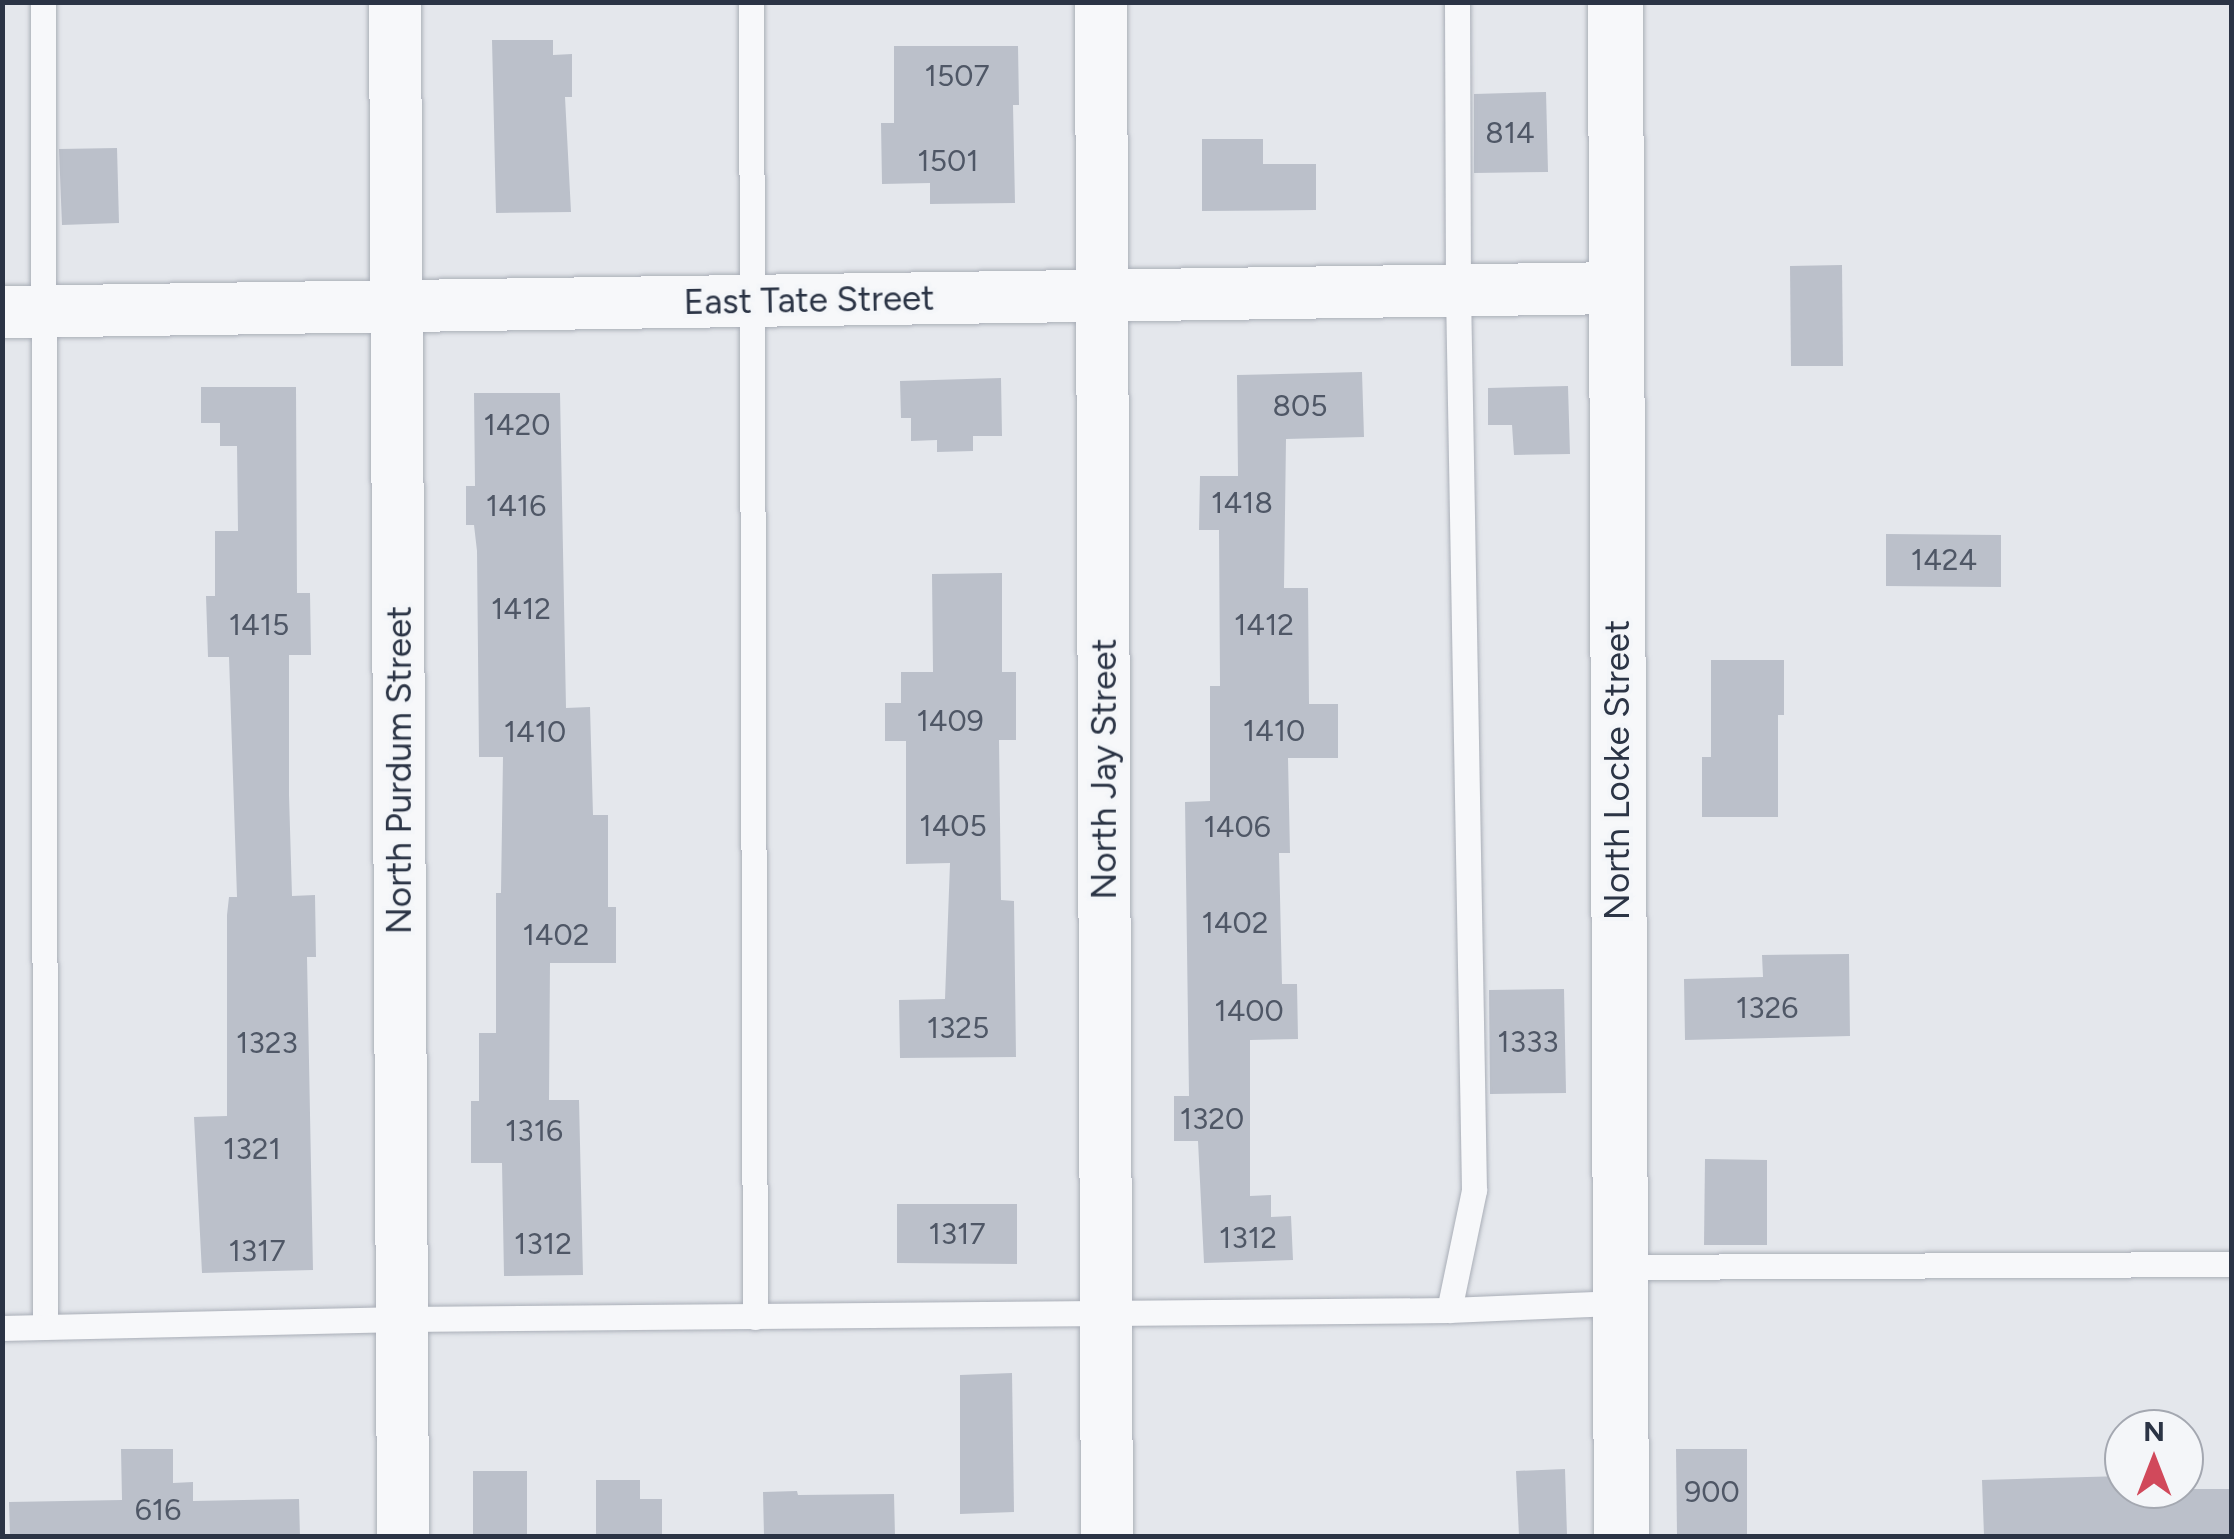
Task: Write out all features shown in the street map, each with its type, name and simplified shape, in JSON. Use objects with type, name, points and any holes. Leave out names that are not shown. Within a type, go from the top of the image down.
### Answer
[{"type":"street","name":"North Purdum Street","points":[[395,2],[403,1536]]},
{"type":"street","name":"North Jay Street","points":[[1101,2],[1107,1536]]},
{"type":"street","name":"North Locke Street","points":[[1615,2],[1621,1536]]},
{"type":"street","name":"East Tate Street","points":[[23,312],[1616,288]]},
{"type":"lane","points":[[44,2],[23,312],[45,1327]]},
{"type":"lane","points":[[752,2],[755,1317]]},
{"type":"lane","points":[[1449,1310],[1474,1190],[1458,290],[1457,2]]},
{"type":"lane","points":[[2,1328],[402,1320],[1449,1310],[1619,1285],[2232,1264]]},
{"type":"building","points":[[492,40],[553,40],[553,55],[572,54],[572,97],[565,97],[571,212],[496,213]]},
{"type":"building","points":[[894,46],[1018,46],[1019,105],[1013,105],[1015,203],[930,204],[930,183],[882,184],[881,123],[894,123]]},
{"type":"building","points":[[1546,92],[1548,172],[1474,173],[1474,94]]},
{"type":"building","points":[[1202,139],[1263,139],[1263,164],[1316,164],[1316,210],[1202,211]]},
{"type":"building","points":[[117,148],[119,223],[62,225],[59,149]]},
{"type":"building","points":[[1842,265],[1843,366],[1791,366],[1790,266]]},
{"type":"building","points":[[1362,372],[1364,437],[1286,439],[1284,588],[1308,588],[1309,704],[1338,704],[1338,758],[1288,758],[1290,853],[1279,853],[1282,984],[1297,984],[1298,1039],[1250,1040],[1250,1196],[1271,1195],[1271,1217],[1291,1216],[1293,1260],[1204,1263],[1198,1141],[1174,1141],[1174,1096],[1189,1096],[1185,802],[1210,801],[1210,686],[1220,686],[1219,530],[1199,530],[1200,476],[1238,476],[1237,375]]},
{"type":"building","points":[[1001,378],[1002,436],[973,436],[973,451],[937,452],[937,440],[911,441],[911,418],[901,418],[900,381]]},
{"type":"building","points":[[1568,386],[1570,454],[1514,455],[1512,425],[1488,425],[1488,388]]},
{"type":"building","points":[[201,387],[296,387],[297,593],[310,593],[311,655],[289,655],[289,795],[292,896],[315,895],[316,957],[307,957],[313,1270],[202,1273],[194,1117],[227,1116],[227,915],[229,897],[237,897],[229,657],[208,657],[206,596],[215,596],[215,531],[238,531],[237,446],[220,446],[220,423],[201,423]]},
{"type":"building","points":[[474,393],[560,393],[566,708],[590,707],[593,815],[608,815],[608,907],[616,907],[616,963],[550,963],[549,1100],[579,1100],[583,1275],[504,1276],[502,1163],[471,1163],[471,1101],[479,1101],[479,1033],[496,1033],[496,893],[501,893],[503,757],[479,757],[477,551],[474,525],[466,525],[466,486],[475,486]]},
{"type":"building","points":[[1886,534],[2001,535],[2001,587],[1886,586]]},
{"type":"building","points":[[1002,573],[1002,672],[1016,672],[1016,740],[999,740],[1001,900],[1014,901],[1016,1057],[900,1058],[899,1000],[945,999],[950,863],[906,864],[906,741],[885,741],[885,703],[901,703],[901,672],[933,672],[932,574]]},
{"type":"building","points":[[1711,660],[1784,660],[1784,715],[1778,715],[1778,817],[1702,817],[1702,757],[1711,757]]},
{"type":"building","points":[[1849,954],[1850,1036],[1685,1040],[1684,979],[1763,977],[1762,955]]},
{"type":"building","points":[[1564,989],[1566,1093],[1490,1094],[1489,990]]},
{"type":"building","points":[[1705,1159],[1767,1160],[1767,1245],[1704,1245]]},
{"type":"building","points":[[897,1204],[1017,1204],[1017,1264],[897,1263]]},
{"type":"building","points":[[1012,1373],[1014,1512],[960,1514],[960,1375]]},
{"type":"building","points":[[121,1449],[173,1449],[173,1483],[193,1482],[193,1501],[299,1499],[300,1536],[10,1536],[9,1502],[122,1500]]},
{"type":"building","points":[[1676,1449],[1747,1449],[1747,1536],[1677,1535]]},
{"type":"building","points":[[1565,1469],[1567,1536],[1519,1536],[1516,1471]]},
{"type":"building","points":[[473,1471],[527,1471],[527,1536],[473,1536]]},
{"type":"building","points":[[2104,1477],[2104,1509],[2204,1509],[2204,1489],[2232,1489],[2232,1536],[1984,1536],[1982,1480]]},
{"type":"building","points":[[596,1480],[640,1480],[640,1499],[662,1499],[662,1536],[596,1536]]},
{"type":"building","points":[[797,1491],[798,1495],[894,1494],[895,1536],[764,1536],[763,1492]]}]
